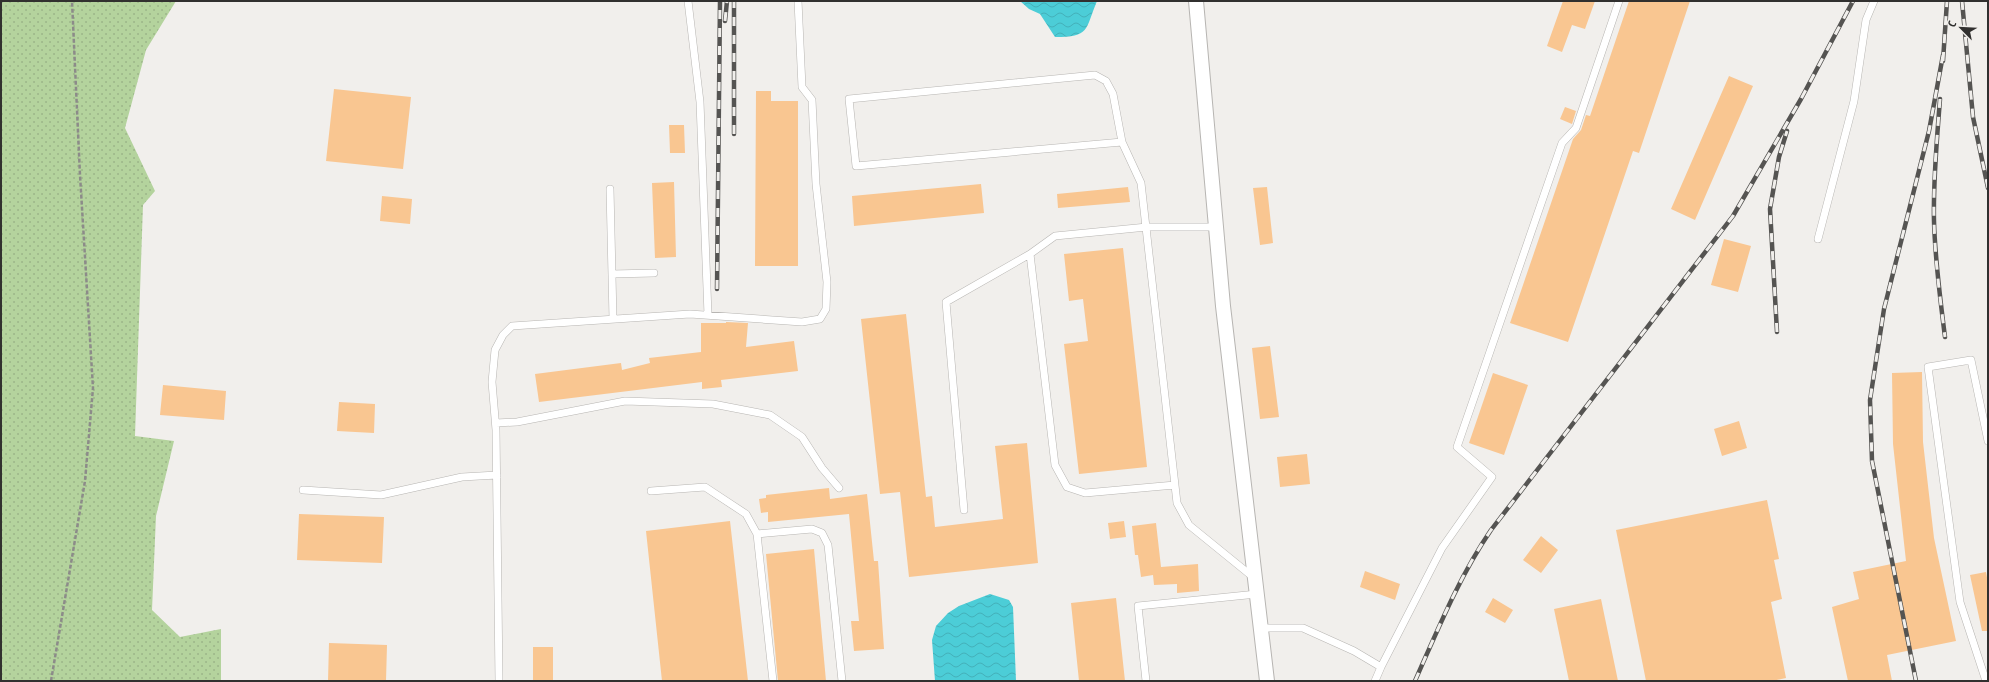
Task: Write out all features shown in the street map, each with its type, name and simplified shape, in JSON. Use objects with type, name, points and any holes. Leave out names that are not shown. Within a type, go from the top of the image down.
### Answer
[{"type":"street","points":[[1196,1],[1223,306],[1267,681]]},
{"type":"lane","points":[[688,1],[700,102],[708,315]]},
{"type":"lane","points":[[500,681],[496,423],[492,382],[495,350],[504,335],[512,326],[613,319],[708,315],[802,322],[820,319],[826,310],[827,282],[816,184],[812,100],[802,87],[798,1]]},
{"type":"lane","points":[[1374,681],[1442,548],[1492,477],[1457,447],[1562,143],[1576,128],[1618,1]]},
{"type":"lane","points":[[1818,239],[1854,101],[1866,20],[1874,1]]},
{"type":"lane","points":[[1122,142],[856,166],[849,99],[1095,75],[1106,80],[1114,94],[1122,142],[1141,183],[1177,503],[1189,525],[1255,578]]},
{"type":"lane","points":[[610,189],[613,319]]},
{"type":"lane","points":[[964,510],[946,302],[1030,254],[1055,236],[1147,227],[1216,227]]},
{"type":"lane","points":[[1030,254],[1055,465],[1066,487],[1085,493],[1175,485]]},
{"type":"lane","points":[[612,274],[654,273]]},
{"type":"lane","points":[[1986,681],[1960,602],[1928,367],[1971,360],[1988,441]]},
{"type":"lane","points":[[496,423],[517,422],[625,401],[713,404],[770,415],[802,437],[822,468],[839,488]]},
{"type":"lane","points":[[303,490],[381,495],[462,477],[497,475]]},
{"type":"lane","points":[[651,491],[705,487],[746,514],[757,534],[773,681]]},
{"type":"lane","points":[[757,534],[812,529],[822,533],[828,545],[842,681]]},
{"type":"lane","points":[[1146,681],[1138,606],[1257,594]]},
{"type":"lane","points":[[1261,628],[1304,628],[1354,651],[1381,667]]},
{"type":"path","points":[[51,681],[85,481],[93,388],[80,183],[72,1]]},
{"type":"green space","points":[[1,1],[176,1],[146,50],[125,128],[155,191],[143,205],[135,436],[174,441],[156,516],[152,610],[180,637],[221,629],[221,681],[1,681]]},
{"type":"water","points":[[1020,1],[1097,1],[1085,30],[1075,35],[1055,37],[1040,14],[1029,9]]},
{"type":"water","points":[[990,594],[1009,600],[1013,607],[1016,681],[935,681],[932,640],[936,626],[948,613],[959,606]]},
{"type":"building","points":[[1563,1],[1595,1],[1585,29],[1572,25],[1562,52],[1547,46]]},
{"type":"building","points":[[1629,1],[1690,1],[1639,153],[1633,151],[1568,342],[1510,323],[1573,139],[1581,130],[1586,115],[1590,116]]},
{"type":"building","points":[[1729,76],[1753,86],[1695,220],[1671,209]]},
{"type":"building","points":[[334,89],[411,97],[403,169],[326,161]]},
{"type":"building","points":[[756,91],[771,91],[771,101],[798,101],[798,266],[755,266]]},
{"type":"building","points":[[1565,107],[1576,111],[1572,124],[1560,119]]},
{"type":"building","points":[[669,125],[684,125],[685,153],[670,153]]},
{"type":"building","points":[[674,182],[676,257],[655,258],[652,183]]},
{"type":"building","points":[[981,184],[984,213],[854,226],[852,196]]},
{"type":"building","points":[[1128,187],[1130,202],[1058,208],[1057,194]]},
{"type":"building","points":[[1267,187],[1273,243],[1260,245],[1253,188]]},
{"type":"building","points":[[382,196],[412,199],[410,224],[380,221]]},
{"type":"building","points":[[1724,239],[1751,246],[1738,292],[1711,285]]},
{"type":"building","points":[[1123,248],[1147,467],[1079,474],[1064,344],[1088,341],[1083,299],[1069,301],[1064,254]]},
{"type":"building","points":[[906,314],[926,497],[932,496],[935,527],[1003,519],[995,446],[1027,443],[1038,563],[909,577],[900,492],[880,494],[861,319]]},
{"type":"building","points":[[701,323],[748,323],[746,347],[794,341],[798,371],[721,380],[722,387],[702,389],[702,382],[539,402],[535,374],[621,363],[622,370],[650,363],[649,358],[701,352]]},
{"type":"building","points":[[1270,346],[1279,417],[1260,419],[1252,348]]},
{"type":"building","points":[[1922,372],[1923,442],[1934,538],[1956,641],[1887,655],[1892,681],[1848,681],[1832,607],[1859,599],[1853,572],[1906,561],[1893,444],[1892,373]]},
{"type":"building","points":[[1493,373],[1528,385],[1504,455],[1469,443]]},
{"type":"building","points":[[163,385],[226,391],[224,420],[160,415]]},
{"type":"building","points":[[339,402],[375,404],[374,433],[337,431]]},
{"type":"building","points":[[1739,421],[1747,448],[1722,456],[1714,429]]},
{"type":"building","points":[[1307,454],[1310,484],[1280,487],[1277,457]]},
{"type":"building","points":[[829,488],[830,499],[867,494],[874,561],[878,561],[884,649],[854,651],[851,621],[859,621],[849,514],[768,522],[768,512],[761,513],[759,499],[766,498],[766,495]]},
{"type":"building","points":[[1767,500],[1779,559],[1774,560],[1782,599],[1771,602],[1786,678],[1772,681],[1646,681],[1616,530]]},
{"type":"building","points":[[299,514],[384,517],[382,563],[297,560]]},
{"type":"building","points":[[730,521],[748,681],[662,681],[646,531]]},
{"type":"building","points":[[1124,521],[1126,537],[1110,539],[1108,523]]},
{"type":"building","points":[[1156,523],[1161,567],[1198,564],[1199,591],[1177,593],[1177,584],[1154,585],[1153,575],[1141,577],[1138,555],[1135,555],[1132,526]]},
{"type":"building","points":[[1541,536],[1558,550],[1541,573],[1523,560]]},
{"type":"building","points":[[814,549],[826,681],[778,681],[766,554]]},
{"type":"building","points":[[1365,571],[1400,584],[1395,600],[1360,587]]},
{"type":"building","points":[[1986,572],[1988,583],[1988,631],[1982,631],[1970,575]]},
{"type":"building","points":[[1116,598],[1125,681],[1079,681],[1071,603]]},
{"type":"building","points":[[1493,598],[1513,610],[1505,623],[1485,612]]},
{"type":"building","points":[[1601,599],[1618,681],[1569,681],[1554,609]]},
{"type":"building","points":[[329,643],[387,645],[386,681],[328,681]]},
{"type":"building","points":[[533,647],[553,647],[553,681],[533,681]]},
{"type":"railway","points":[[717,289],[720,1]]},
{"type":"railway","points":[[725,21],[727,1]]},
{"type":"railway","points":[[734,1],[734,134]]},
{"type":"railway","points":[[1415,681],[1459,585],[1479,548],[1491,530],[1733,216],[1801,99],[1853,1]]},
{"type":"railway","points":[[1943,61],[1947,1]]},
{"type":"railway","points":[[1962,1],[1973,117],[1988,188]]},
{"type":"railway","points":[[1916,681],[1872,461],[1870,400],[1884,309],[1929,131],[1943,55]]},
{"type":"railway","points":[[1940,99],[1935,175],[1934,221],[1945,337]]},
{"type":"railway","points":[[1777,332],[1770,209],[1779,157],[1787,131]]}]
